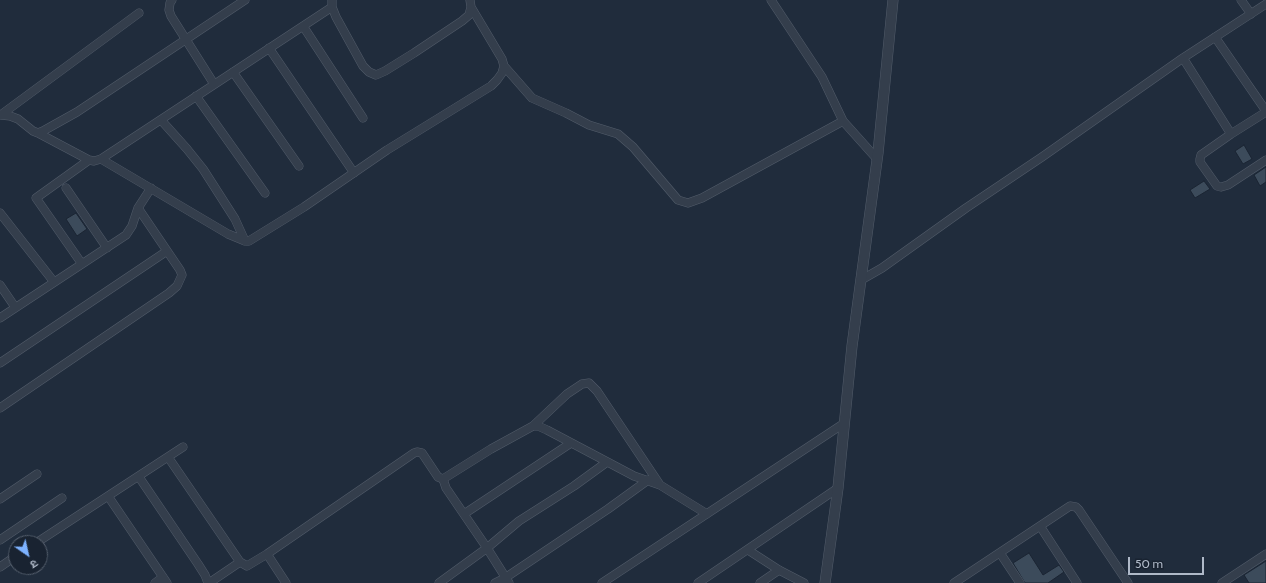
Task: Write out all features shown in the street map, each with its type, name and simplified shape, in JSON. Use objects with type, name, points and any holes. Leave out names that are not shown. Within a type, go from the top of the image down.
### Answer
[{"type":"street","points":[[172,0],[169,10],[171,16],[214,84]]},
{"type":"street","points":[[38,133],[70,116],[187,40],[245,0]]},
{"type":"street","points":[[772,0],[822,77],[842,121],[878,160]]},
{"type":"street","points":[[825,583],[838,488],[843,424],[861,280],[878,160],[893,0]]},
{"type":"street","points":[[1241,0],[1251,14]]},
{"type":"street","points":[[1,115],[18,119],[29,129],[89,160],[94,161],[102,159],[303,26],[332,3],[336,17],[363,66],[369,72],[376,75],[414,53],[462,21],[469,15],[470,3]]},
{"type":"street","points":[[470,3],[504,66],[532,98],[566,112],[589,126],[618,134],[633,147],[678,200],[688,203],[702,198],[842,121]]},
{"type":"street","points":[[861,280],[882,268],[1183,58],[1266,4]]},
{"type":"street","points":[[1,115],[139,13]]},
{"type":"street","points":[[303,26],[363,118]]},
{"type":"street","points":[[1215,37],[1266,111],[1200,157],[1200,162],[1217,186],[1221,188],[1266,160]]},
{"type":"street","points":[[269,48],[354,173]]},
{"type":"street","points":[[1183,58],[1231,134]]},
{"type":"street","points":[[102,159],[228,234],[245,242],[255,238],[388,150],[491,86],[502,73],[504,66]]},
{"type":"street","points":[[233,72],[299,166]]},
{"type":"street","points":[[196,96],[265,193]]},
{"type":"street","points":[[161,120],[187,149],[202,169],[235,219],[245,242]]},
{"type":"street","points":[[82,264],[36,198],[89,160]]},
{"type":"street","points":[[66,188],[107,248]]},
{"type":"street","points":[[0,318],[126,235],[138,208],[151,188]]},
{"type":"street","points":[[0,408],[178,286],[182,275],[138,208]]},
{"type":"street","points":[[0,213],[54,282]]},
{"type":"street","points":[[0,363],[167,251]]},
{"type":"street","points":[[0,285],[15,307]]},
{"type":"street","points":[[443,479],[532,426],[568,394],[582,384],[589,383],[598,391],[660,484]]},
{"type":"street","points":[[602,583],[843,424]]},
{"type":"street","points":[[532,426],[538,426],[634,476],[660,484],[707,514]]},
{"type":"street","points":[[464,514],[571,443]]},
{"type":"street","points":[[48,535],[183,447]]},
{"type":"street","points":[[168,457],[240,562],[247,566],[267,554],[414,453],[422,453],[438,477],[443,479],[445,486],[507,580]]},
{"type":"street","points":[[439,583],[487,548],[519,521],[574,486],[607,462]]},
{"type":"street","points":[[0,499],[37,474]]},
{"type":"street","points":[[138,476],[198,564],[208,583],[240,562]]},
{"type":"street","points":[[495,583],[507,580],[648,480]]},
{"type":"street","points":[[698,583],[838,488]]},
{"type":"street","points":[[108,496],[165,580],[155,583]]},
{"type":"street","points":[[0,540],[62,498]]},
{"type":"street","points":[[959,582],[1070,506],[1076,507],[1082,513],[1128,583]]},
{"type":"street","points":[[1040,526],[1077,583]]},
{"type":"street","points":[[748,550],[779,570],[804,583]]},
{"type":"street","points":[[1000,553],[1020,583]]},
{"type":"street","points":[[267,554],[286,583]]},
{"type":"street","points":[[1222,583],[1266,554]]},
{"type":"street","points":[[760,583],[779,570]]},
{"type":"building","points":[[1244,145],[1252,159],[1243,164],[1235,151]]},
{"type":"building","points":[[1266,167],[1266,182],[1260,186],[1254,175]]},
{"type":"building","points":[[1204,181],[1210,189],[1195,198],[1190,190]]},
{"type":"building","points":[[76,213],[87,229],[77,236],[66,219]]},
{"type":"building","points":[[1029,553],[1043,575],[1059,565],[1064,572],[1048,583],[1025,583],[1013,563]]},
{"type":"building","points":[[1266,561],[1266,583],[1249,583],[1244,575]]}]
